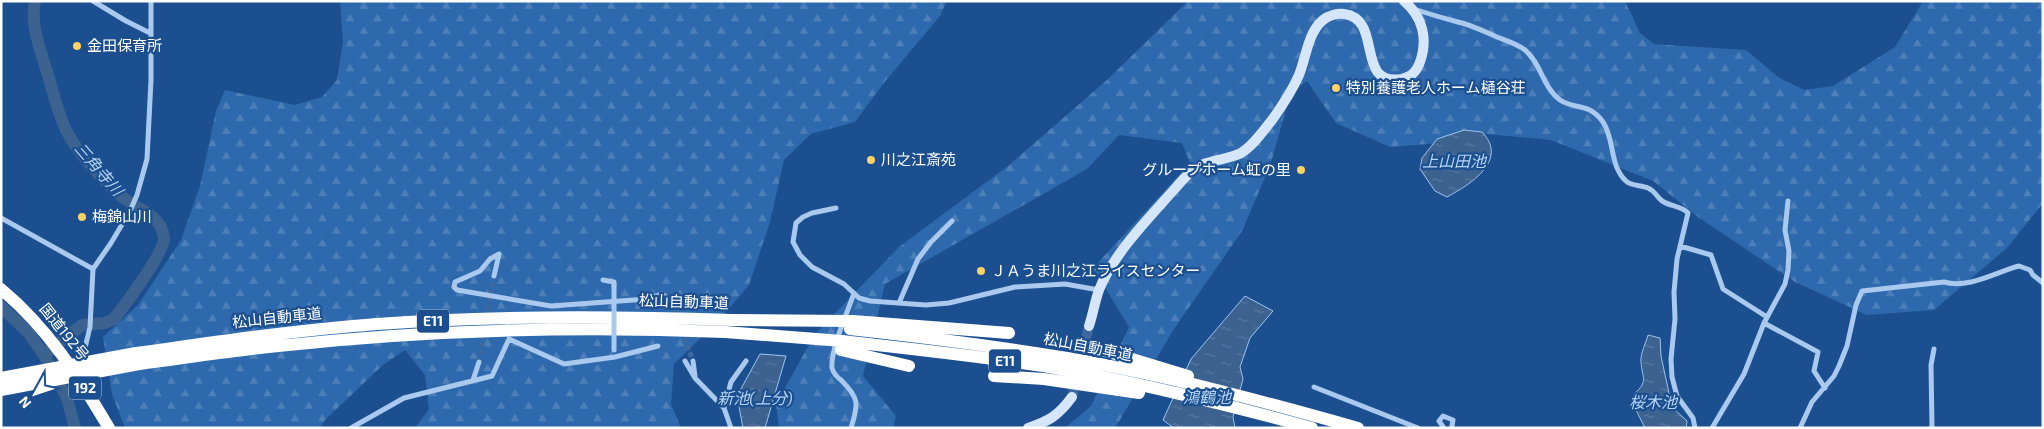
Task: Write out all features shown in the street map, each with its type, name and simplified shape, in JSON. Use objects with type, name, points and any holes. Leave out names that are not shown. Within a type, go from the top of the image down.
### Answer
[{"type":"highway","name":"国道192号","points":[[1,289],[49,336],[72,368],[109,428]]},
{"type":"highway","name":"松山自動車道","points":[[1,390],[138,359],[275,334],[377,324],[496,318],[625,316],[850,325],[1069,358],[1248,403],[1358,428]]},
{"type":"highway","points":[[850,325],[1009,333]]},
{"type":"highway","name":"松山自動車道","points":[[1,378],[138,359],[378,337],[492,330],[661,329],[841,345],[948,352],[1170,384]]},
{"type":"highway","points":[[1079,343],[1170,384],[1248,403]]},
{"type":"highway","points":[[841,345],[909,366]]},
{"type":"highway","points":[[994,376],[1014,376],[1044,380],[1170,384]]},
{"type":"highway","name":"松山自動車道","points":[[1248,403],[1312,428]]},
{"type":"street","points":[[93,1],[150,33]]},
{"type":"street","points":[[72,368],[85,348],[90,327],[92,269],[111,243],[138,195],[147,159],[151,80],[150,1]]},
{"type":"street","points":[[1404,1],[1414,9],[1444,20],[1459,22],[1516,45],[1526,51],[1559,99],[1593,111],[1602,121],[1607,129],[1613,159],[1618,171],[1627,183],[1646,187],[1655,192],[1662,201],[1684,208],[1688,213],[1677,259],[1674,292],[1675,319],[1671,359],[1672,377],[1677,396],[1693,418],[1695,428]]},
{"type":"street","points":[[1089,326],[1099,290],[1115,260],[1158,208],[1192,170],[1206,163],[1240,153],[1250,146],[1272,119],[1286,100],[1295,83],[1312,37],[1317,26],[1324,19],[1338,14],[1354,17],[1366,32],[1370,57],[1376,70],[1386,77],[1398,79],[1405,78],[1415,72],[1422,55],[1424,34],[1414,9]]},
{"type":"street","points":[[1712,428],[1744,374],[1764,323],[1785,284],[1789,251],[1785,230],[1788,201]]},
{"type":"street","points":[[836,208],[803,217],[796,222],[793,242],[800,255],[812,266],[844,284],[859,298],[870,301],[926,305],[949,303],[1015,286],[1065,284],[1099,290]]},
{"type":"street","points":[[1,218],[92,269]]},
{"type":"street","points":[[899,302],[918,259],[931,242],[952,221]]},
{"type":"street","points":[[1680,246],[1711,255],[1723,289],[1767,317]]},
{"type":"street","points":[[494,276],[499,254],[490,259],[480,271],[455,282],[454,287],[457,290],[551,306],[647,300],[662,294],[670,300]]},
{"type":"street","points":[[1800,428],[1812,402],[1834,376],[1842,359],[1849,338],[1856,305],[1862,290],[1981,280],[2019,266],[2030,270],[2043,284]]},
{"type":"street","points":[[603,280],[614,282],[615,357]]},
{"type":"street","points":[[851,428],[857,403],[854,392],[838,378],[832,369],[832,356],[854,293]]},
{"type":"street","points":[[1764,323],[1818,352],[1814,371],[1824,388]]},
{"type":"street","points":[[352,428],[404,398],[492,376],[509,339],[564,364],[615,357],[658,346]]},
{"type":"street","points":[[1932,428],[1931,365],[1934,349]]},
{"type":"street","points":[[686,361],[695,378],[724,408],[731,428]]},
{"type":"street","points":[[724,408],[732,382],[746,361]]},
{"type":"street","points":[[473,380],[479,362]]},
{"type":"street","points":[[693,362],[695,378]]},
{"type":"street","points":[[1314,387],[1418,428]]},
{"type":"street","points":[[1028,428],[1052,418],[1061,411],[1072,397]]},
{"type":"street","points":[[1444,428],[1439,421],[1443,416],[1453,420],[1452,426]]},
{"type":"street","points":[[1717,428],[1720,416]]},
{"type":"green space","points":[[340,1],[947,1],[940,16],[883,84],[855,122],[811,134],[784,160],[770,222],[749,285],[718,321],[674,364],[671,404],[681,428],[415,428],[429,409],[425,375],[405,350],[383,365],[325,420],[320,428],[125,428],[112,394],[103,337],[138,305],[181,240],[200,186],[216,111],[225,90],[295,105],[322,97],[337,80],[343,41]]},
{"type":"green space","points":[[1188,1],[1625,1],[1640,33],[1654,44],[1746,50],[1778,77],[1804,90],[1833,86],[1895,47],[1923,1],[2043,1],[2043,203],[2007,248],[1934,310],[1867,315],[1795,282],[1698,217],[1653,181],[1551,140],[1487,134],[1452,142],[1390,147],[1336,123],[1307,81],[1291,92],[1270,166],[1242,231],[1174,329],[1115,428],[1065,428],[1091,406],[1129,327],[1093,268],[1190,163],[1182,143],[1119,135],[1087,169],[885,284],[863,376],[896,416],[893,428],[779,428],[776,404],[815,334],[899,247],[1008,166],[1107,80]]},
{"type":"water","name":"上山田池","points":[[1464,130],[1482,132],[1489,142],[1491,152],[1489,161],[1476,178],[1447,197],[1435,191],[1420,169],[1422,158],[1437,139]]},
{"type":"water","name":"鴻鶴池","points":[[1245,296],[1273,311],[1250,338],[1240,367],[1243,379],[1233,417],[1235,428],[1174,428],[1163,420],[1191,359]]},
{"type":"water","name":"桜木池","points":[[1648,335],[1660,338],[1661,356],[1672,407],[1687,421],[1686,428],[1645,428],[1633,404],[1634,394],[1642,386],[1644,379],[1641,359]]},
{"type":"water","name":"新池(上分)","points":[[760,354],[786,356],[765,428],[743,428],[737,396]]},
{"type":"waterway","name":"三角寺川","points":[[35,1],[36,37],[63,123],[70,137],[96,172],[108,184],[155,219],[162,230],[164,238],[158,255],[114,319],[105,323],[82,325],[44,355]]},
{"type":"waterway","points":[[1,307],[28,332],[44,355],[67,398],[75,428]]},
{"type":"tunnel","points":[[487,317],[494,276]]},
{"type":"tunnel","points":[[670,300],[676,316]]},
{"type":"tunnel","points":[[1072,397],[1089,326]]},
{"type":"tunnel","points":[[682,331],[693,361]]},
{"type":"tunnel","points":[[479,362],[484,333]]},
{"type":"place","name":"金田保育所","points":[[77,46]]},
{"type":"place","name":"特別養護老人ホーム樋谷荘","points":[[1336,88]]},
{"type":"place","name":"川之江斎苑","points":[[871,160]]},
{"type":"place","name":"グループホーム虹の里","points":[[1301,170]]},
{"type":"place","name":"梅錦山川","points":[[82,217]]},
{"type":"place","name":"ＪＡうま川之江ライスセンター","points":[[981,271]]}]
